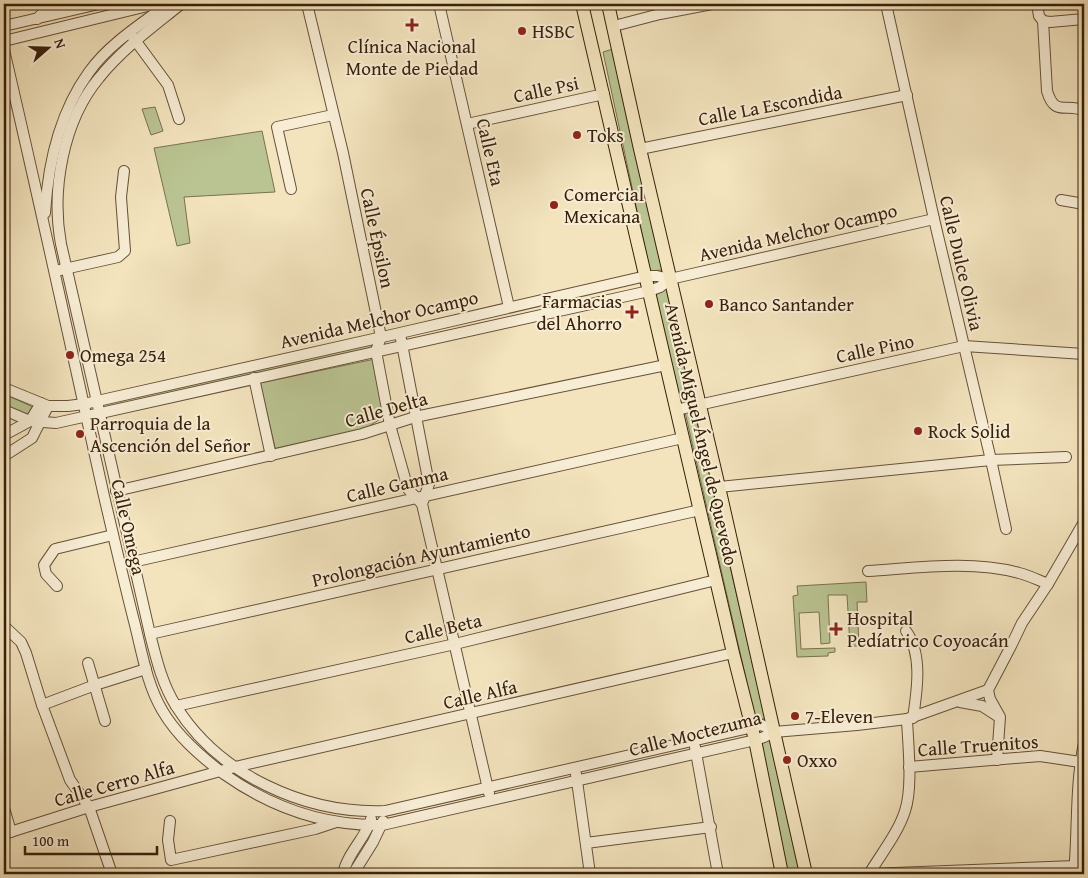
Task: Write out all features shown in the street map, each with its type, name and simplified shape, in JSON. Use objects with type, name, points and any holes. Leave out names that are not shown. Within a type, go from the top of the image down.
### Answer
[{"type":"main road","name":"Avenida Miguel Ángel de Quevedo","points":[[582,4],[754,740],[782,874]]},
{"type":"main road","name":"Avenida Miguel Ángel de Quevedo","points":[[608,4],[806,874]]},
{"type":"street","points":[[37,33],[37,19],[51,4]]},
{"type":"street","points":[[4,26],[99,4]]},
{"type":"street","points":[[4,41],[156,4]]},
{"type":"street","points":[[133,37],[168,4]]},
{"type":"street","points":[[44,223],[48,177],[62,123],[89,71],[110,50],[133,37],[181,4]]},
{"type":"street","name":"Calle Épsilon","points":[[307,4],[342,153],[381,337]]},
{"type":"street","name":"Calle Eta","points":[[439,4],[509,307]]},
{"type":"street","points":[[614,26],[660,14],[712,4]]},
{"type":"street","name":"Calle Dulce Olivia","points":[[886,4],[1006,529]]},
{"type":"street","points":[[1037,4],[1043,21],[1047,91],[1050,99],[1053,105],[1060,108],[1080,109],[1084,112]]},
{"type":"street","points":[[1043,21],[1084,19]]},
{"type":"street","points":[[133,37],[168,85],[179,119]]},
{"type":"street","name":"Calle Omega","points":[[133,37],[98,78],[83,101],[72,125],[58,177],[58,231],[116,491],[158,665],[167,690],[176,706],[202,738],[235,767],[266,785],[306,801],[339,808],[372,811]]},
{"type":"street","name":"Calle Omega","points":[[4,50],[113,535],[154,695],[173,726],[192,748],[248,791],[276,805],[302,814],[337,822],[370,825]]},
{"type":"street","name":"Calle Psi","points":[[466,124],[604,94]]},
{"type":"street","name":"Calle La Escondida","points":[[640,149],[907,95]]},
{"type":"street","points":[[291,189],[277,127],[333,115]]},
{"type":"street","points":[[54,272],[118,257],[125,251],[122,220],[124,171]]},
{"type":"street","points":[[1061,200],[1084,204]]},
{"type":"street","name":"Avenida Melchor Ocampo","points":[[56,423],[649,291],[670,280],[934,219]]},
{"type":"street","name":"Avenida Melchor Ocampo","points":[[44,405],[68,406],[84,404],[646,276],[657,276],[670,280]]},
{"type":"street","points":[[400,333],[415,417],[430,484],[421,499]]},
{"type":"street","points":[[381,337],[376,351],[390,425],[408,489],[421,499],[490,799]]},
{"type":"street","name":"Calle Pino","points":[[676,410],[964,346],[1084,354]]},
{"type":"street","name":"Calle Delta","points":[[116,491],[362,434],[415,417],[666,364]]},
{"type":"street","points":[[254,378],[271,456]]},
{"type":"street","points":[[4,388],[44,405],[35,422],[32,438]]},
{"type":"street","points":[[4,410],[35,422],[56,423]]},
{"type":"street","points":[[4,435],[35,422]]},
{"type":"street","points":[[4,456],[56,423]]},
{"type":"street","name":"Calle Gamma","points":[[120,565],[421,499],[683,438]]},
{"type":"street","points":[[719,487],[991,460],[1066,457]]},
{"type":"street","name":"Prolongación Ayuntamiento","points":[[150,634],[700,510]]},
{"type":"street","points":[[997,760],[1000,717],[990,699],[988,690],[1022,623],[1059,564],[1080,540],[1084,522]]},
{"type":"street","points":[[57,586],[46,574],[44,564],[55,549],[113,535]]},
{"type":"street","points":[[868,571],[982,567],[1019,573],[1048,584]]},
{"type":"street","name":"Calle Beta","points":[[176,706],[455,644],[716,580]]},
{"type":"street","points":[[4,626],[21,642],[26,652],[42,705],[70,780],[89,807],[112,874]]},
{"type":"street","points":[[869,874],[904,815],[907,802],[910,719],[916,693],[916,657],[912,642],[906,631]]},
{"type":"street","name":"Calle Alfa","points":[[235,767],[733,653]]},
{"type":"street","points":[[88,663],[105,722]]},
{"type":"street","points":[[42,705],[95,684],[146,669]]},
{"type":"street","points":[[774,732],[910,719],[988,690]]},
{"type":"street","points":[[956,702],[982,706],[1000,717]]},
{"type":"street","name":"Calle Moctezuma","points":[[370,825],[382,824],[764,738],[774,732],[762,725],[751,727],[487,786],[385,811],[372,811]]},
{"type":"street","points":[[693,741],[711,827],[718,874]]},
{"type":"street","points":[[869,874],[1078,869],[1082,773],[1080,762],[1084,743]]},
{"type":"street","name":"Calle Truenitos","points":[[909,768],[1040,756],[1080,762]]},
{"type":"street","points":[[576,766],[590,874]]},
{"type":"street","name":"Calle Cerro Alfa","points":[[7,833],[89,807],[235,767]]},
{"type":"street","points":[[4,808],[7,833]]},
{"type":"street","points":[[343,874],[353,850],[370,825],[372,811]]},
{"type":"street","points":[[353,874],[382,824],[385,811]]},
{"type":"street","points":[[170,821],[168,840],[170,860],[305,831],[337,822]]},
{"type":"street","points":[[586,843],[711,827]]},
{"type":"green space","points":[[613,49],[662,270],[650,271],[603,52]]},
{"type":"green space","points":[[155,107],[163,131],[151,135],[142,109]]},
{"type":"green space","points":[[262,131],[275,192],[184,197],[190,243],[177,246],[154,148]]},
{"type":"green space","points":[[666,288],[691,397],[680,399],[656,295]]},
{"type":"green space","points":[[372,343],[371,348],[102,409],[103,403]]},
{"type":"green space","points":[[375,359],[387,415],[358,433],[276,452],[260,383]]},
{"type":"green space","points":[[4,394],[33,407],[27,415],[4,405]]},
{"type":"green space","points":[[694,410],[765,718],[756,722],[685,412]]},
{"type":"green space","points":[[866,582],[867,602],[857,602],[859,646],[850,646],[847,595],[828,595],[830,643],[821,644],[819,612],[799,613],[801,649],[835,648],[835,652],[828,653],[828,656],[797,657],[793,596],[798,595],[797,586]]},
{"type":"green space","points":[[770,740],[801,874],[788,874],[761,743]]},
{"type":"place","name":"Clínica Nacional Monte de Piedad","points":[[412,25]]},
{"type":"place","name":"HSBC","points":[[522,31]]},
{"type":"place","name":"Toks","points":[[577,135]]},
{"type":"place","name":"Comercial Mexicana","points":[[554,205]]},
{"type":"place","name":"Banco Santander","points":[[709,304]]},
{"type":"place","name":"Farmacias del Ahorro","points":[[632,312]]},
{"type":"place","name":"Omega 254","points":[[70,355]]},
{"type":"place","name":"Rock Solid","points":[[918,431]]},
{"type":"place","name":"Parroquia de la Ascención del Señor","points":[[80,434]]},
{"type":"place","name":"Hospital Pedíatrico Coyoacán","points":[[836,629]]},
{"type":"place","name":"7-Eleven","points":[[795,716]]},
{"type":"place","name":"Oxxo","points":[[787,760]]}]
